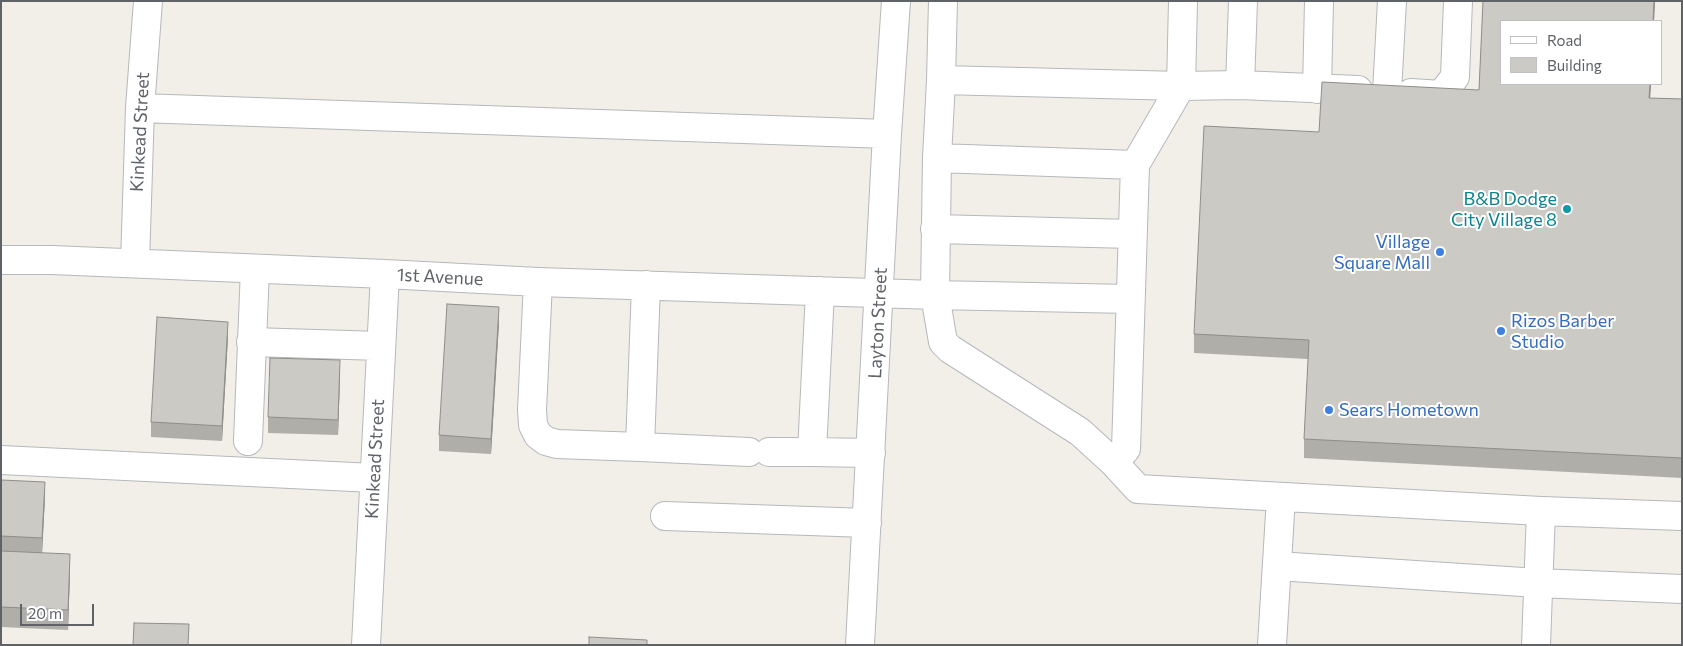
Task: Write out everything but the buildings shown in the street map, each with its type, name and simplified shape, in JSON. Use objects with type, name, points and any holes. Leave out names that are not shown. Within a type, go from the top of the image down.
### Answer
[{"type":"street","name":"Kinkead Street","points":[[135,264],[140,108],[148,1]]},
{"type":"street","name":"Layton Street","points":[[860,645],[887,134],[896,1]]},
{"type":"street","points":[[943,1],[935,229],[935,295],[943,342],[950,349],[1080,432],[1138,489],[1541,511],[1682,516]]},
{"type":"street","points":[[1114,464],[1126,450],[1135,165],[1181,86],[1183,1]]},
{"type":"street","points":[[1240,85],[1243,1]]},
{"type":"street","points":[[1317,89],[1319,1]]},
{"type":"street","points":[[1387,92],[1392,1]]},
{"type":"street","points":[[941,80],[1181,86],[1240,85],[1441,95],[1455,77],[1458,1]]},
{"type":"street","points":[[140,108],[887,134]]},
{"type":"street","points":[[937,158],[1135,165]]},
{"type":"street","points":[[935,229],[1132,234]]},
{"type":"street","name":"1st Avenue","points":[[1,260],[880,294],[1130,299]]},
{"type":"street","points":[[248,441],[255,269]]},
{"type":"street","name":"Kinkead Street","points":[[366,645],[385,274]]},
{"type":"street","points":[[538,282],[532,410],[533,425],[538,434],[546,441],[557,444],[759,452],[871,453]]},
{"type":"street","points":[[640,447],[646,285]]},
{"type":"street","points":[[812,452],[820,291]]},
{"type":"street","points":[[252,342],[381,346]]},
{"type":"street","points":[[1,460],[374,478]]},
{"type":"street","points":[[1279,644],[1277,566],[1281,497]]},
{"type":"street","points":[[1536,645],[1541,511]]},
{"type":"street","points":[[665,516],[867,523]]},
{"type":"street","points":[[1277,566],[1538,583],[1682,589]]},
{"type":"place","name":"B&B Dodge City Village 8","points":[[1567,209]]},
{"type":"place","name":"Village Square Mall","points":[[1440,252]]},
{"type":"place","name":"Rizos Barber Studio","points":[[1501,331]]},
{"type":"place","name":"Sears Hometown","points":[[1329,410]]}]
